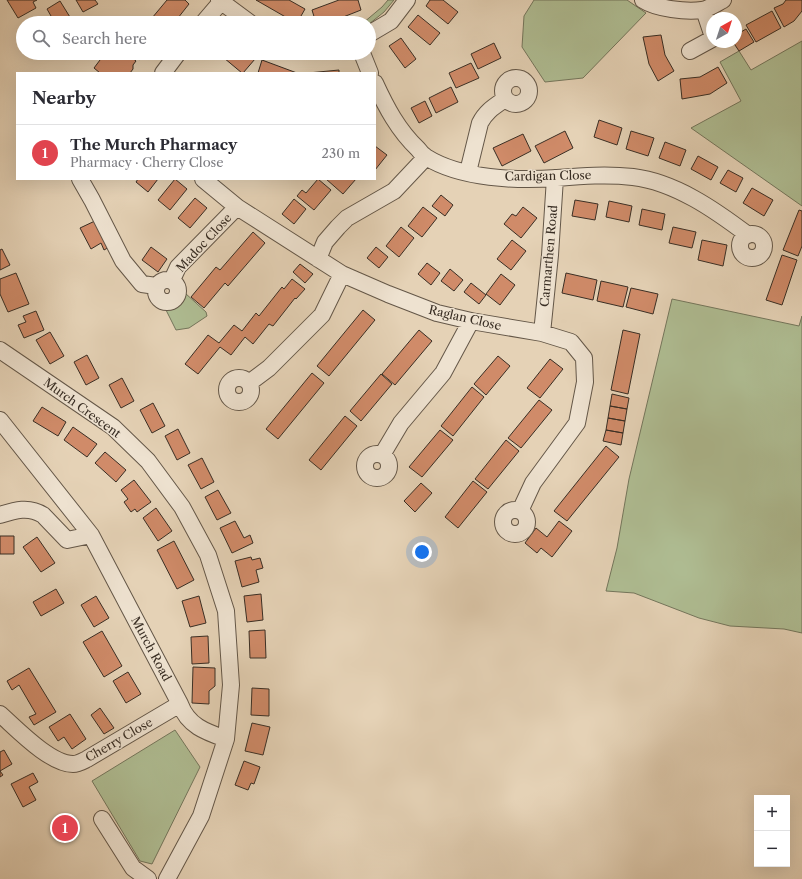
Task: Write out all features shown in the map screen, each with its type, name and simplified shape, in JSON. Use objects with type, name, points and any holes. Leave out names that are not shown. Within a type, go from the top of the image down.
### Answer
[{"type":"street","points":[[376,30],[391,21],[407,0]]},
{"type":"street","points":[[643,0],[648,3],[675,10],[704,10],[722,0]]},
{"type":"street","points":[[209,16],[220,1],[240,16]]},
{"type":"street","points":[[704,10],[706,16]]},
{"type":"street","points":[[690,51],[706,44]]},
{"type":"street","points":[[164,72],[173,60]]},
{"type":"street","points":[[365,60],[370,72]]},
{"type":"street","name":"Cardigan Close","points":[[376,85],[392,117],[406,138],[426,157],[447,167],[504,178],[555,178],[606,175],[634,177],[657,182],[704,205],[732,222],[748,235]]},
{"type":"street","points":[[468,172],[483,116],[488,110],[505,99]]},
{"type":"street","points":[[318,259],[325,242],[347,218],[394,191],[426,157]]},
{"type":"street","name":"Carmarthen Road","points":[[542,333],[555,178]]},
{"type":"street","points":[[81,180],[123,261],[142,284],[156,286]]},
{"type":"street","name":"Raglan Close","points":[[204,180],[237,207],[342,274],[437,313],[471,321],[542,333],[571,342],[584,358],[584,382],[577,423],[533,483],[520,511]]},
{"type":"street","name":"Madoc Close","points":[[172,280],[178,267],[237,207]]},
{"type":"street","points":[[249,383],[269,368],[322,315],[342,274]]},
{"type":"street","name":"Madoc Close","points":[[163,280],[172,280],[178,287],[178,296],[170,302],[161,302],[155,295],[156,286],[163,280]]},
{"type":"street","points":[[382,455],[401,423],[443,373],[471,321]]},
{"type":"street","name":"Murch Crescent","points":[[1,356],[113,427],[148,461],[182,507],[208,555],[226,611],[231,685],[226,739]]},
{"type":"street","name":"Murch Road","points":[[0,420],[91,534],[180,704],[183,713],[204,731],[226,739]]},
{"type":"street","points":[[0,515],[15,510],[30,510],[43,515],[67,540],[91,534]]},
{"type":"street","name":"Cherry Close","points":[[0,714],[49,756],[61,762],[72,764],[79,763],[87,759],[180,704]]},
{"type":"street","points":[[167,879],[201,816],[226,739]]},
{"type":"street","points":[[102,819],[133,868],[148,879]]},
{"type":"green space","points":[[388,0],[394,0],[384,12],[376,18],[376,16],[371,16]]},
{"type":"green space","points":[[534,0],[627,0],[646,13],[583,78],[545,82],[522,47],[524,16]]},
{"type":"green space","points":[[802,41],[802,206],[691,128],[741,101],[720,62],[739,51],[751,70]]},
{"type":"green space","points":[[185,293],[206,312],[207,316],[189,328],[176,330],[164,306],[171,308],[176,306],[182,300]]},
{"type":"green space","points":[[672,299],[799,326],[802,316],[802,633],[784,629],[730,626],[699,618],[634,593],[606,591],[617,548],[629,479]]},
{"type":"green space","points":[[175,730],[200,767],[152,864],[140,861],[92,781]]},
{"type":"building","points":[[7,0],[37,0],[33,2],[36,8],[22,16],[17,16]]},
{"type":"building","points":[[76,0],[95,0],[98,4],[83,12]]},
{"type":"building","points":[[167,0],[185,0],[189,4],[180,16],[154,16]]},
{"type":"building","points":[[256,0],[289,0],[305,9],[301,16],[284,16]]},
{"type":"building","points":[[339,0],[358,0],[361,10],[346,16],[314,16],[312,10]]},
{"type":"building","points":[[430,0],[443,0],[458,12],[448,24],[426,6]]},
{"type":"building","points":[[786,0],[802,0],[802,11],[794,21],[784,27],[774,8],[783,4]]},
{"type":"building","points":[[60,1],[69,16],[51,16],[47,9]]},
{"type":"building","points":[[772,11],[781,28],[756,42],[746,25]]},
{"type":"building","points":[[418,15],[440,33],[430,45],[408,27]]},
{"type":"building","points":[[746,29],[754,42],[739,51],[737,48],[742,48],[742,31]]},
{"type":"building","points":[[661,35],[665,55],[674,71],[658,81],[649,64],[643,37]]},
{"type":"building","points":[[401,38],[416,59],[405,68],[389,46]]},
{"type":"building","points":[[494,43],[501,58],[478,69],[471,54]]},
{"type":"building","points":[[100,60],[136,61],[131,72],[99,72],[94,68]]},
{"type":"building","points":[[226,60],[254,60],[244,72],[241,72]]},
{"type":"building","points":[[262,60],[294,72],[258,72]]},
{"type":"building","points":[[471,63],[479,78],[456,88],[449,73]]},
{"type":"building","points":[[718,67],[727,83],[710,94],[682,99],[680,79],[700,77]]},
{"type":"building","points":[[339,70],[339,72],[318,72]]},
{"type":"building","points":[[451,87],[458,102],[436,113],[429,98]]},
{"type":"building","points":[[425,101],[432,116],[419,123],[411,108]]},
{"type":"building","points":[[599,120],[622,128],[617,145],[594,137]]},
{"type":"building","points":[[565,131],[573,148],[544,163],[535,146]]},
{"type":"building","points":[[631,131],[654,138],[648,156],[626,149]]},
{"type":"building","points":[[523,134],[531,151],[502,166],[493,148]]},
{"type":"building","points":[[665,142],[686,150],[680,166],[659,158]]},
{"type":"building","points":[[376,147],[387,155],[376,169]]},
{"type":"building","points":[[698,156],[718,167],[711,180],[691,169]]},
{"type":"building","points":[[728,170],[743,178],[736,192],[720,183]]},
{"type":"building","points":[[137,180],[157,180],[148,192],[136,182]]},
{"type":"building","points":[[174,180],[187,189],[170,210],[158,200]]},
{"type":"building","points":[[317,180],[331,190],[314,210],[297,196],[302,190],[306,193]]},
{"type":"building","points":[[327,180],[355,180],[343,194]]},
{"type":"building","points":[[752,188],[773,200],[764,216],[743,203]]},
{"type":"building","points":[[441,195],[453,205],[445,216],[432,206]]},
{"type":"building","points":[[195,198],[207,208],[190,228],[178,218]]},
{"type":"building","points":[[294,199],[306,209],[294,224],[282,214]]},
{"type":"building","points":[[575,200],[598,204],[595,220],[572,216]]},
{"type":"building","points":[[609,201],[632,206],[629,222],[606,217]]},
{"type":"building","points":[[423,207],[437,218],[422,237],[408,226]]},
{"type":"building","points":[[523,207],[537,218],[521,238],[504,224],[512,214],[516,216]]},
{"type":"building","points":[[642,209],[665,214],[662,230],[639,225]]},
{"type":"building","points":[[799,210],[802,211],[802,246],[798,256],[783,250]]},
{"type":"building","points":[[97,220],[111,246],[104,250],[101,243],[91,249],[80,228]]},
{"type":"building","points":[[401,227],[414,238],[399,257],[386,246]]},
{"type":"building","points":[[673,227],[696,232],[692,248],[669,243]]},
{"type":"building","points":[[253,232],[265,243],[228,286],[225,283],[204,308],[191,297],[216,267],[220,270]]},
{"type":"building","points":[[512,240],[526,251],[511,270],[497,259]]},
{"type":"building","points":[[702,240],[727,245],[723,266],[698,260]]},
{"type":"building","points":[[151,247],[167,259],[158,272],[142,260]]},
{"type":"building","points":[[376,247],[388,257],[379,268],[367,258]]},
{"type":"building","points":[[2,249],[10,265],[0,270],[0,250]]},
{"type":"building","points":[[782,255],[797,260],[782,305],[766,300]]},
{"type":"building","points":[[427,263],[440,273],[431,285],[418,274]]},
{"type":"building","points":[[300,264],[313,274],[305,283],[293,272]]},
{"type":"building","points":[[450,269],[463,280],[454,291],[441,281]]},
{"type":"building","points":[[16,273],[29,304],[8,312],[0,294],[0,279]]},
{"type":"building","points":[[566,273],[597,280],[593,300],[562,293]]},
{"type":"building","points":[[501,274],[515,285],[500,305],[486,294]]},
{"type":"building","points":[[292,279],[305,289],[296,299],[295,298],[273,326],[269,324],[253,344],[245,337],[231,355],[220,347],[198,374],[185,364],[208,335],[219,343],[234,325],[242,331],[256,313],[259,316],[282,287],[284,289]]},
{"type":"building","points":[[601,281],[628,287],[623,307],[597,301]]},
{"type":"building","points":[[471,283],[486,295],[479,304],[464,292]]},
{"type":"building","points":[[631,288],[658,294],[653,314],[626,307]]},
{"type":"building","points":[[363,310],[375,320],[329,376],[317,366]]},
{"type":"building","points":[[36,311],[44,330],[24,338],[18,325],[26,322],[23,316]]},
{"type":"building","points":[[419,330],[432,341],[395,385],[382,374]]},
{"type":"building","points":[[623,330],[640,334],[628,394],[611,390]]},
{"type":"building","points":[[50,332],[64,356],[50,364],[36,340]]},
{"type":"building","points":[[87,355],[99,378],[86,385],[74,362]]},
{"type":"building","points":[[498,356],[510,366],[486,395],[474,384]]},
{"type":"building","points":[[550,359],[563,369],[540,398],[527,388]]},
{"type":"building","points":[[312,373],[324,383],[278,439],[266,429]]},
{"type":"building","points":[[381,374],[392,384],[361,421],[350,411]]},
{"type":"building","points":[[122,378],[134,401],[121,408],[109,385]]},
{"type":"building","points":[[472,387],[484,397],[453,436],[441,426]]},
{"type":"building","points":[[612,394],[629,398],[627,409],[610,406]]},
{"type":"building","points":[[539,400],[552,410],[521,448],[508,438]]},
{"type":"building","points":[[153,403],[165,426],[152,433],[140,410]]},
{"type":"building","points":[[610,406],[627,409],[625,421],[608,418]]},
{"type":"building","points":[[42,407],[66,422],[58,436],[33,421]]},
{"type":"building","points":[[345,416],[357,426],[321,470],[309,460]]},
{"type":"building","points":[[608,418],[625,421],[623,433],[606,430]]},
{"type":"building","points":[[73,427],[97,444],[87,457],[64,440]]},
{"type":"building","points":[[178,429],[190,453],[177,460],[165,436]]},
{"type":"building","points":[[440,430],[453,440],[422,477],[409,467]]},
{"type":"building","points":[[606,430],[623,433],[621,445],[603,441]]},
{"type":"building","points":[[506,440],[519,451],[488,489],[475,479]]},
{"type":"building","points":[[606,446],[619,457],[567,521],[554,511]]},
{"type":"building","points":[[105,452],[126,470],[116,482],[95,463]]},
{"type":"building","points":[[202,458],[214,482],[201,489],[188,465]]},
{"type":"building","points":[[134,480],[151,502],[137,512],[135,509],[131,512],[124,502],[128,499],[121,490]]},
{"type":"building","points":[[473,481],[487,492],[458,528],[445,517]]},
{"type":"building","points":[[421,483],[432,493],[415,512],[404,501]]},
{"type":"building","points":[[218,490],[231,513],[217,520],[205,497]]},
{"type":"building","points":[[156,508],[172,531],[158,541],[143,518]]},
{"type":"building","points":[[235,521],[244,538],[250,535],[253,543],[232,553],[220,528]]},
{"type":"building","points":[[559,521],[572,531],[552,557],[541,548],[537,553],[525,543],[536,528],[547,537]]},
{"type":"building","points":[[0,536],[14,536],[14,554],[0,554]]},
{"type":"building","points":[[37,537],[55,563],[41,572],[23,547]]},
{"type":"building","points":[[174,541],[194,580],[177,589],[157,550]]},
{"type":"building","points":[[251,557],[252,560],[260,558],[263,568],[256,570],[259,582],[242,587],[235,561]]},
{"type":"building","points":[[56,589],[64,603],[41,616],[33,602]]},
{"type":"building","points":[[261,594],[263,620],[247,622],[244,596]]},
{"type":"building","points":[[96,596],[109,618],[94,627],[81,605]]},
{"type":"building","points":[[199,596],[206,623],[190,627],[182,601]]},
{"type":"building","points":[[265,630],[266,658],[250,658],[249,631]]},
{"type":"building","points":[[102,631],[122,666],[104,677],[83,642]]},
{"type":"building","points":[[208,636],[209,663],[192,664],[191,637]]},
{"type":"building","points":[[193,667],[215,668],[215,686],[209,691],[209,704],[192,703]]},
{"type":"building","points":[[29,668],[56,712],[34,725],[29,717],[36,714],[19,685],[12,690],[7,681]]},
{"type":"building","points":[[128,672],[141,694],[126,703],[113,681]]},
{"type":"building","points":[[252,688],[269,689],[269,716],[251,715]]},
{"type":"building","points":[[100,708],[114,728],[104,734],[91,715]]},
{"type":"building","points":[[70,714],[86,739],[72,749],[64,737],[58,741],[49,727]]},
{"type":"building","points":[[252,723],[270,727],[263,755],[245,751]]},
{"type":"building","points":[[4,750],[12,764],[0,771],[0,752]]},
{"type":"building","points":[[244,761],[260,767],[254,784],[251,783],[248,790],[235,785]]},
{"type":"building","points":[[33,773],[38,782],[29,787],[36,800],[23,807],[11,784]]},
{"type":"place","name":"The Murch Pharmacy","points":[[65,828]]}]
